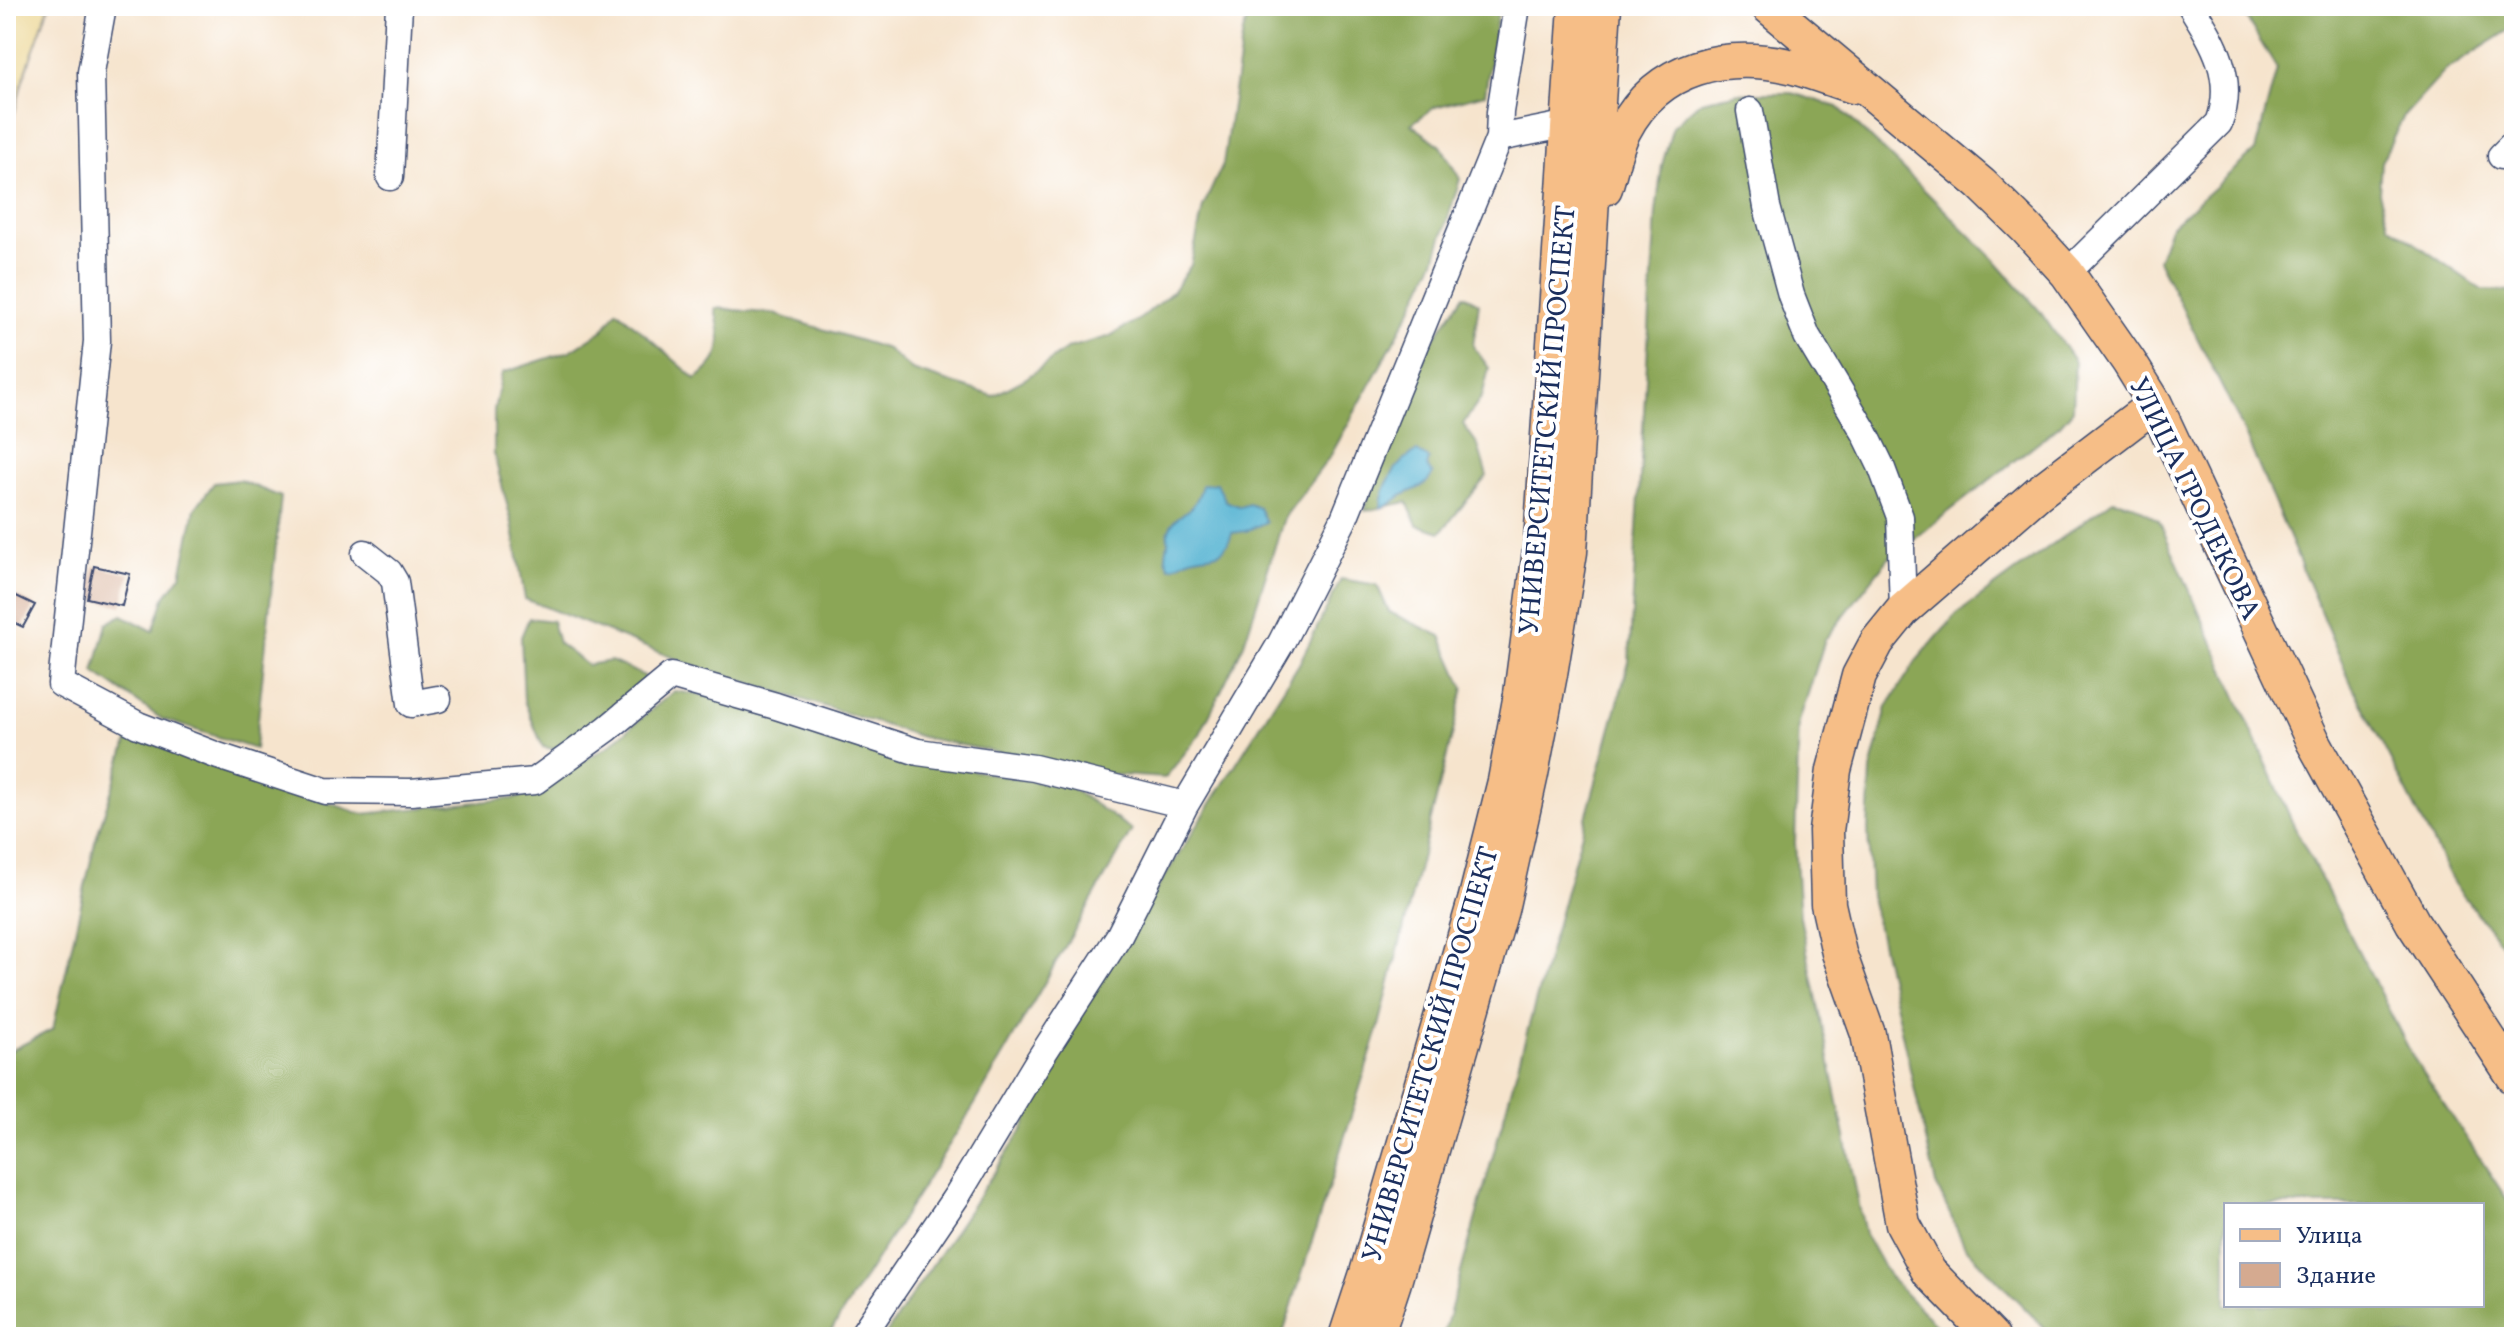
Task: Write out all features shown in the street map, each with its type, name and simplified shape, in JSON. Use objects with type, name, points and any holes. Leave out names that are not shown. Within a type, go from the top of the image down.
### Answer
[{"type":"main road","name":"УНИВЕРСИТЕТСКИЙ ПРОСПЕКТ","points":[[1376,1337],[1381,1277],[1505,781],[1521,694],[1541,543],[1576,6]]},
{"type":"main road","name":"УНИВЕРСИТЕТСКИЙ ПРОСПЕКТ","points":[[1346,1337],[1381,1277],[1501,910],[1531,774],[1570,552],[1604,6]]},
{"type":"main road","name":"УЛИЦА ГРОДЕКОВА","points":[[1768,6],[1981,184],[2026,228],[2067,273],[2129,362],[2155,404],[2320,754],[2413,923],[2514,1077]]},
{"type":"main road","points":[[1589,242],[1624,131],[1646,97],[1672,77],[1720,62],[1759,62],[1793,67],[1868,91]]},
{"type":"main road","points":[[1992,1337],[1929,1272],[1903,1224],[1868,1034],[1839,953],[1828,904],[1826,831],[1834,770],[1859,676],[1877,642],[1903,610],[2038,493],[2155,404]]},
{"type":"lane","points":[[103,6],[91,72],[97,341],[61,684],[138,725],[218,756],[325,791],[411,792],[535,781],[607,729],[671,676],[918,752],[1034,768],[1185,805]]},
{"type":"lane","points":[[390,177],[399,6]]},
{"type":"lane","points":[[861,1337],[958,1194],[1119,936],[1185,805],[1281,643],[1343,521],[1499,138],[1500,112],[1517,6]]},
{"type":"lane","points":[[2067,273],[2219,123],[2226,87],[2222,65],[2216,47],[2191,6]]},
{"type":"lane","points":[[1750,111],[1767,207],[1791,295],[1807,336],[1865,433],[1900,517],[1903,610]]},
{"type":"lane","points":[[1499,138],[1569,124]]},
{"type":"lane","points":[[365,553],[389,572],[395,582],[411,704],[438,699]]},
{"type":"green space","points":[[1252,6],[1499,6],[1485,94],[1435,107],[1411,124],[1441,146],[1460,179],[1435,260],[1410,312],[1331,455],[1284,518],[1244,644],[1200,734],[1165,778],[1103,774],[922,737],[686,663],[525,599],[512,523],[494,455],[494,410],[502,373],[570,351],[603,330],[617,310],[696,379],[717,356],[720,340],[715,308],[774,314],[887,349],[912,370],[993,396],[1025,379],[1068,348],[1108,337],[1141,318],[1172,292],[1191,265],[1203,207],[1223,164],[1243,32]]},
{"type":"green space","points":[[2239,6],[2514,6],[2514,27],[2445,71],[2404,116],[2381,162],[2379,193],[2389,225],[2482,290],[2514,291],[2514,960],[2454,884],[2350,681],[2242,427],[2158,260],[2170,227],[2255,151],[2277,69]]},
{"type":"green space","points":[[1738,93],[1792,93],[1838,107],[1995,260],[2039,310],[2075,362],[2073,410],[2060,425],[1888,559],[1825,640],[1799,722],[1795,843],[1800,917],[1865,1234],[1890,1278],[1948,1337],[1443,1337],[1629,662],[1656,212],[1662,165],[1673,126],[1701,101]]},
{"type":"green space","points":[[1464,295],[1479,303],[1473,346],[1489,368],[1482,397],[1463,424],[1478,445],[1487,476],[1441,532],[1417,525],[1407,502],[1365,511],[1371,487],[1429,346]]},
{"type":"green space","points":[[239,480],[281,497],[255,749],[162,719],[94,672],[107,624],[122,615],[153,631],[164,598],[181,575],[195,509],[214,483]]},
{"type":"green space","points":[[2113,500],[2132,504],[2159,521],[2294,826],[2413,1057],[2514,1210],[2514,1337],[2053,1337],[1965,1247],[1936,1184],[1871,897],[1868,830],[1871,770],[1887,707],[1916,661],[1957,614]]},
{"type":"green space","points":[[1341,579],[1377,585],[1389,612],[1441,636],[1464,688],[1378,1030],[1282,1337],[884,1337],[1023,1129],[1069,1028],[1299,664]]},
{"type":"green space","points":[[529,618],[552,621],[558,643],[587,665],[611,661],[645,676],[643,695],[564,751],[543,747],[524,701],[521,637]]},
{"type":"green space","points":[[674,691],[709,696],[916,760],[1071,788],[1132,830],[975,1104],[827,1337],[6,1337],[6,1053],[53,1029],[95,842],[129,736],[362,814],[518,798],[607,747]]},
{"type":"sand","points":[[6,6],[49,6],[23,80],[6,146]]},
{"type":"water","points":[[1417,452],[1429,459],[1427,467],[1433,474],[1420,487],[1381,508],[1392,475],[1403,461]]},
{"type":"water","points":[[1216,483],[1226,501],[1240,507],[1249,504],[1259,508],[1266,522],[1246,531],[1232,533],[1220,552],[1170,567],[1166,555],[1172,524],[1195,503],[1202,485]]},
{"type":"building","points":[[94,566],[130,574],[122,606],[87,598]]},
{"type":"building","points":[[6,591],[35,605],[23,627],[6,619]]}]
